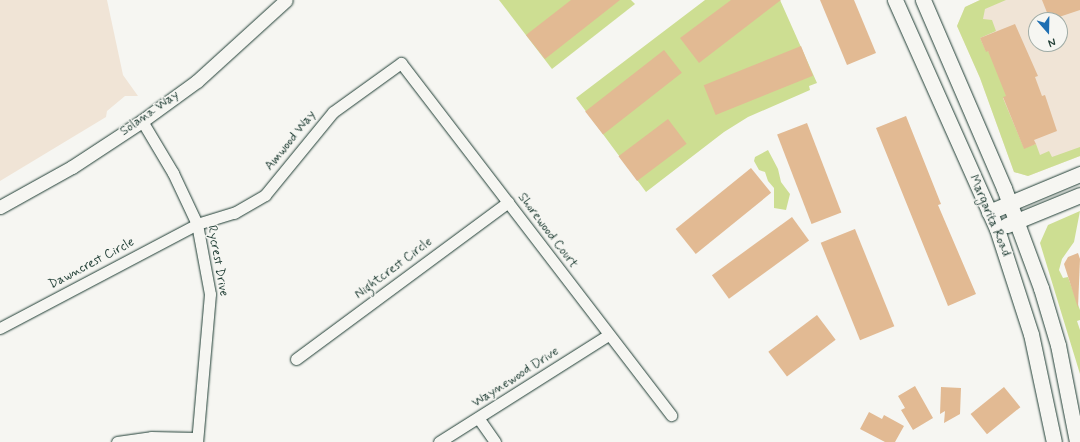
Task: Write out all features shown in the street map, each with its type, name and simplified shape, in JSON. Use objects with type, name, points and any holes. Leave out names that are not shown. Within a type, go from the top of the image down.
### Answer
[{"type":"main road","name":"Margarita Road","points":[[895,0],[997,230],[1031,334],[1054,442]]},
{"type":"main road","name":"Margarita Road","points":[[927,1],[1009,204],[1040,288],[1058,345],[1076,442]]},
{"type":"main road","points":[[989,212],[1080,174]]},
{"type":"main road","points":[[997,230],[1080,195]]},
{"type":"street","name":"Solana Way","points":[[0,207],[72,167],[142,121],[197,81],[286,0]]},
{"type":"street","name":"Shorewood Court","points":[[401,63],[608,335],[671,415]]},
{"type":"street","name":"Amwood Way","points":[[197,224],[234,213],[265,195],[333,112],[401,63]]},
{"type":"street","name":"Rycrest Drive","points":[[142,121],[173,173],[197,224],[210,294],[197,440]]},
{"type":"street","name":"Nightcrest Circle","points":[[296,359],[508,202]]},
{"type":"street","name":"Dawncrest Circle","points":[[0,328],[197,224]]},
{"type":"street","name":"Waynewood Drive","points":[[439,442],[479,419],[608,335]]},
{"type":"street","points":[[479,419],[495,442]]},
{"type":"street","points":[[117,442],[151,437],[197,440]]},
{"type":"shaded area","points":[[0,0],[107,0],[123,75],[138,96],[125,96],[107,111],[106,117],[0,181]]},
{"type":"shaded area","points":[[980,0],[1080,0],[1080,156],[1028,176],[1014,172],[980,78],[957,26],[965,7]]},
{"type":"green space","points":[[499,0],[631,0],[635,4],[552,69]]},
{"type":"green space","points":[[705,0],[780,0],[817,83],[809,86],[810,90],[748,117],[724,132],[646,192],[576,98]]},
{"type":"green space","points":[[980,0],[1006,0],[985,9],[983,19],[992,20],[996,31],[980,38],[986,51],[988,51],[1022,90],[1003,98],[1024,148],[1036,144],[1040,155],[1049,151],[1052,157],[1080,147],[1080,156],[1028,176],[1014,172],[980,78],[957,26],[965,7]]},
{"type":"green space","points":[[768,150],[778,169],[781,182],[790,194],[786,210],[774,208],[774,188],[768,181],[765,172],[759,170],[754,161],[755,157]]},
{"type":"green space","points":[[1080,211],[1074,242],[1062,259],[1059,270],[1063,278],[1068,277],[1080,310],[1080,320],[1077,321],[1080,330],[1080,374],[1040,243],[1048,225]]},
{"type":"building","points":[[571,0],[620,0],[545,59],[526,35]]},
{"type":"building","points":[[731,0],[781,0],[699,63],[680,38]]},
{"type":"building","points":[[820,0],[854,0],[876,53],[847,65]]},
{"type":"building","points":[[1042,0],[1080,0],[1080,10],[1068,14],[1068,12],[1047,12]]},
{"type":"building","points":[[1015,24],[1038,76],[1035,77],[1042,96],[1045,95],[1057,131],[1034,140],[1036,144],[1024,149],[1003,97],[1006,96],[988,51],[986,52],[980,38]]},
{"type":"building","points":[[801,46],[813,76],[716,115],[704,85]]},
{"type":"building","points":[[664,50],[682,73],[603,134],[585,112]]},
{"type":"building","points":[[906,116],[941,204],[938,205],[976,294],[948,306],[876,128]]},
{"type":"building","points":[[668,119],[687,144],[637,181],[618,156]]},
{"type":"building","points":[[807,123],[841,213],[812,224],[777,134]]},
{"type":"building","points":[[751,168],[771,193],[696,254],[676,229]]},
{"type":"building","points":[[792,217],[809,240],[729,299],[712,275]]},
{"type":"building","points":[[855,229],[894,326],[860,340],[821,243]]},
{"type":"building","points":[[1078,253],[1080,259],[1078,308],[1064,264],[1068,257]]},
{"type":"building","points":[[817,315],[836,340],[787,376],[768,352]]},
{"type":"building","points":[[915,386],[933,418],[913,430],[901,410],[905,408],[898,396]]},
{"type":"building","points":[[941,387],[961,388],[960,414],[944,423],[945,411],[940,414]]},
{"type":"building","points":[[1004,387],[1020,407],[987,434],[971,414]]},
{"type":"building","points":[[869,412],[882,419],[884,415],[904,426],[895,442],[885,442],[860,429]]}]
